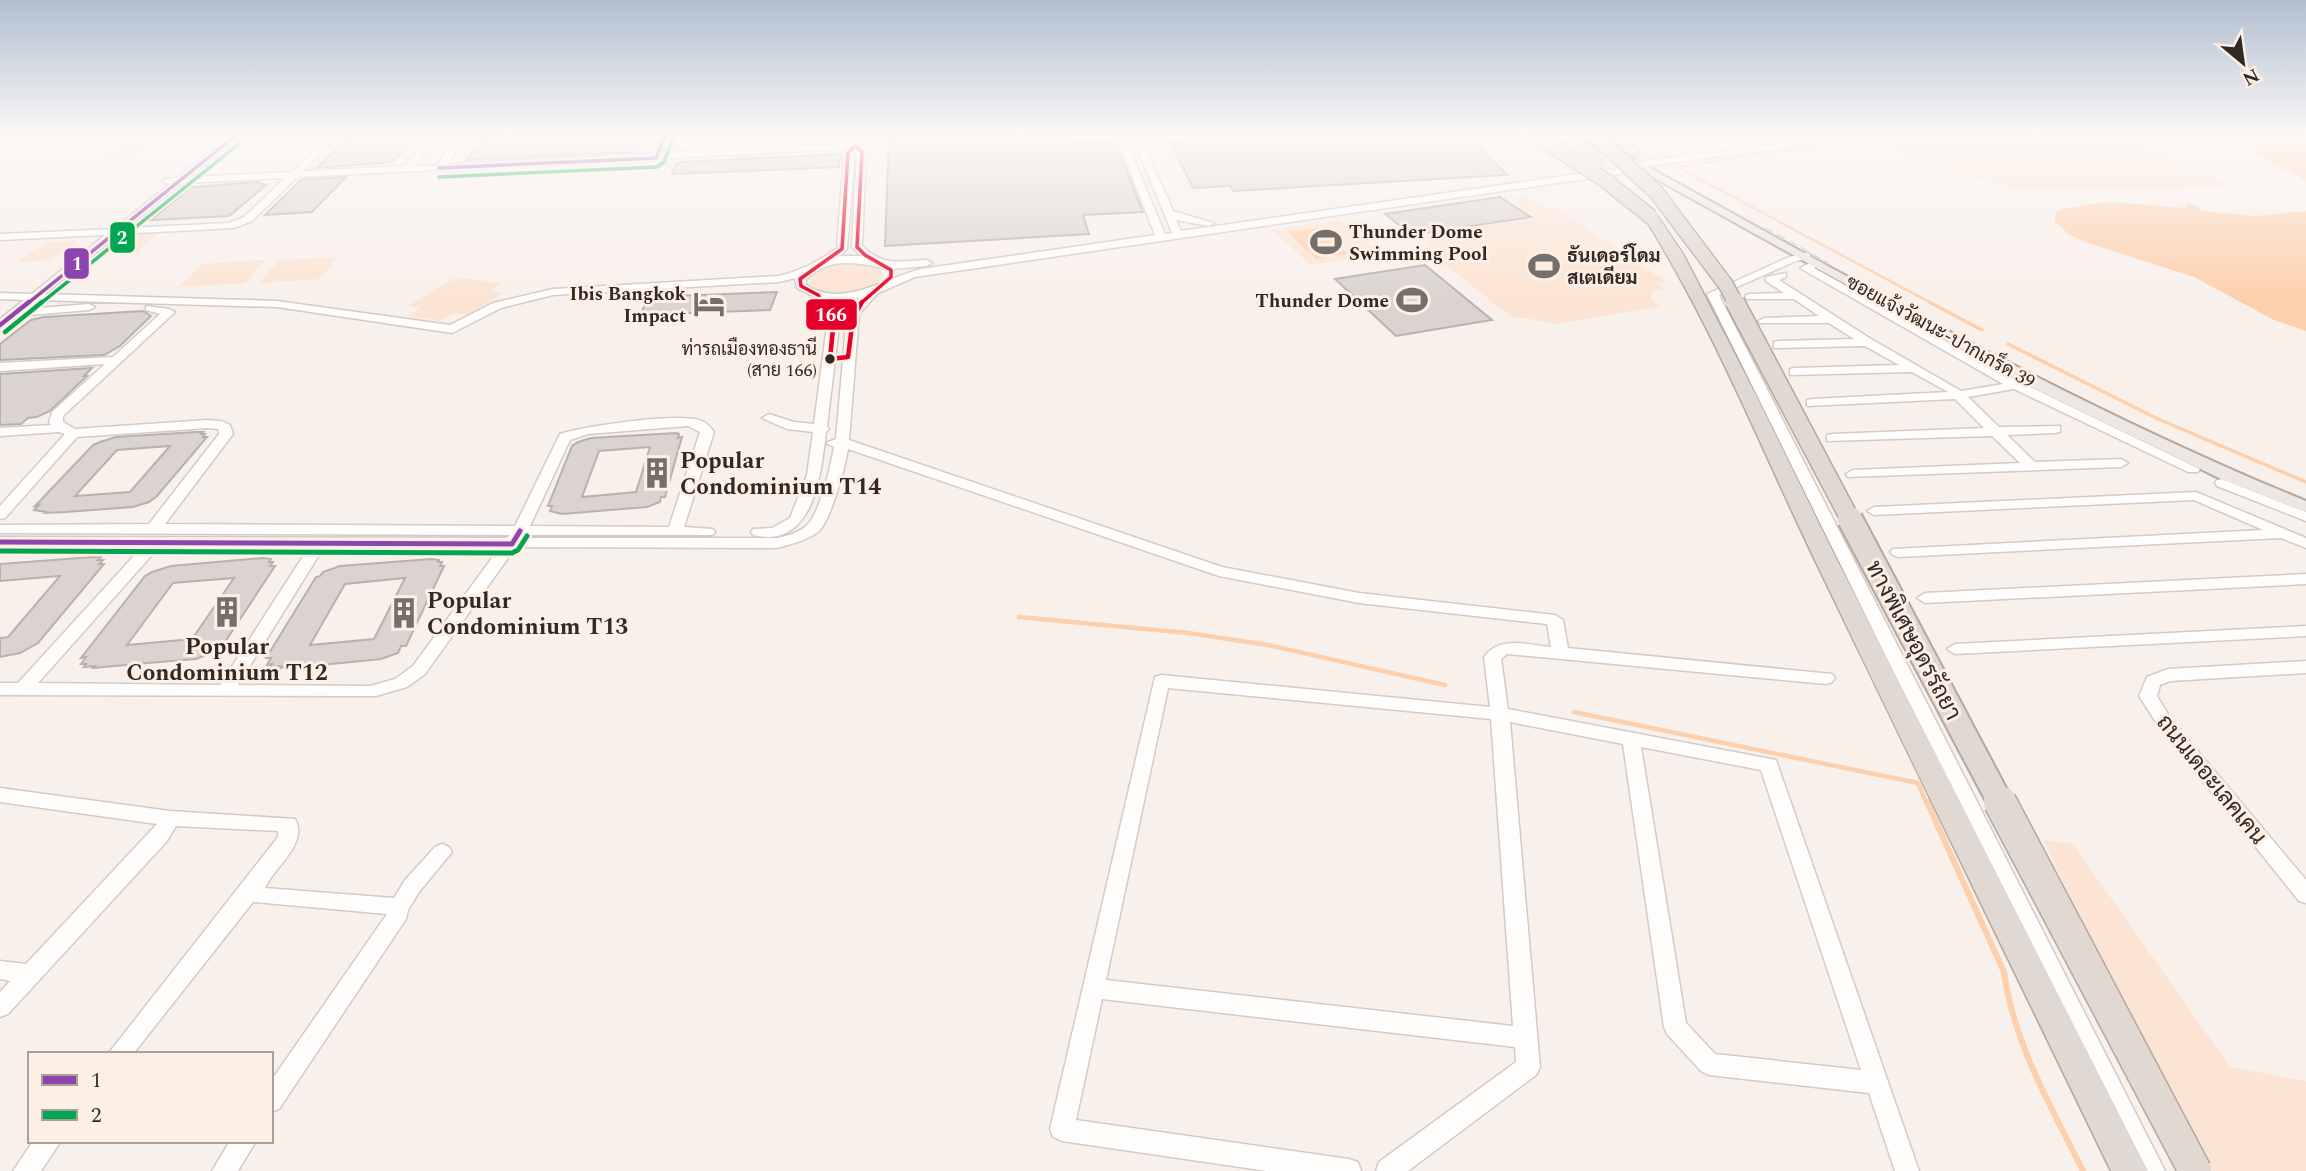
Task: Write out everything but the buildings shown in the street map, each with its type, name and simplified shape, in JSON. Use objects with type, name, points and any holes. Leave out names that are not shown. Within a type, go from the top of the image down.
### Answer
[{"type":"highway","points":[[1618,191],[1651,218]]},
{"type":"highway","name":"ทางพิเศษอุดรรัถยา","points":[[1627,191],[1651,218],[1675,254],[2130,1171]]},
{"type":"highway","name":"ทางพิเศษอุดรรัถยา","points":[[1655,191],[1700,255],[1726,285],[2195,1171]]},
{"type":"main road","name":"ซอยแจ้งวัฒนะ-ปากเกร็ด 39","points":[[1699,191],[1812,259],[2032,382],[2225,474],[2306,507]]},
{"type":"main road","name":"ซอยแจ้งวัฒนะ-ปากเกร็ด 39","points":[[1705,191],[2095,403],[2238,470],[2306,496]]},
{"type":"street","points":[[0,312],[155,191]]},
{"type":"street","points":[[0,325],[170,191]]},
{"type":"street","points":[[0,237],[101,234],[242,223],[276,191]]},
{"type":"street","points":[[670,286],[779,279],[804,273],[842,249],[846,191]]},
{"type":"street","points":[[860,191],[857,247],[871,260]]},
{"type":"street","points":[[1142,191],[1159,234]]},
{"type":"street","points":[[1159,191],[1176,231]]},
{"type":"street","points":[[1176,231],[1209,223],[1434,191]]},
{"type":"street","points":[[0,296],[277,304],[452,329],[489,309],[536,296],[575,290],[777,283],[801,286],[818,295],[846,296],[922,272],[1176,231],[1474,191]]},
{"type":"street","points":[[1168,213],[1187,220],[1209,223]]},
{"type":"street","points":[[885,265],[917,264],[1159,234]]},
{"type":"street","points":[[1812,259],[1793,259],[1713,294],[2153,1171]]},
{"type":"street","points":[[1812,259],[1805,268],[2015,385],[2193,469]]},
{"type":"street","points":[[0,529],[319,543],[676,532],[791,533],[815,527],[837,474],[843,443],[853,314],[858,303],[891,276],[891,270],[885,265],[871,260],[824,262]]},
{"type":"street","points":[[801,286],[800,279],[804,273]]},
{"type":"street","points":[[1782,275],[1770,279],[1867,342],[1959,395],[2031,466]]},
{"type":"street","points":[[0,542],[154,535],[777,543],[791,533],[796,521],[810,486],[821,436],[834,318],[818,295]]},
{"type":"street","points":[[1750,297],[1795,296]]},
{"type":"street","points":[[15,313],[100,307],[159,309],[169,312],[57,415],[56,422],[67,431]]},
{"type":"street","points":[[1764,321],[1831,319]]},
{"type":"street","points":[[1778,345],[1867,342]]},
{"type":"street","points":[[830,359],[848,357]]},
{"type":"street","points":[[0,367],[118,360]]},
{"type":"street","points":[[1794,372],[1915,368]]},
{"type":"street","points":[[1812,403],[1959,395],[2032,382]]},
{"type":"street","points":[[769,418],[1219,571],[1359,598],[1555,620],[1560,653]]},
{"type":"street","points":[[0,689],[370,692],[401,684],[419,670],[516,538],[565,437],[587,430],[697,423],[707,432],[676,532]]},
{"type":"street","points":[[0,432],[207,424],[221,425],[226,434],[154,535],[23,689]]},
{"type":"street","points":[[1832,438],[2055,429]]},
{"type":"street","points":[[0,515],[67,431]]},
{"type":"street","points":[[1853,474],[2121,463]]},
{"type":"street","points":[[2222,483],[2306,517]]},
{"type":"street","points":[[1874,510],[2196,496],[2306,543]]},
{"type":"street","points":[[1898,552],[2283,534]]},
{"type":"street","points":[[225,691],[319,543]]},
{"type":"street","points":[[1925,598],[2306,579]]},
{"type":"street","points":[[1955,649],[2306,631]]},
{"type":"street","points":[[1388,1171],[1528,1067],[1500,715],[1492,657],[1503,648],[1826,678]]},
{"type":"street","name":"ถนนเดอะเลคเคน","points":[[2306,667],[2168,675],[2153,681],[2148,696],[2165,723],[2306,895]]},
{"type":"street","points":[[1349,1171],[1062,1129],[1161,681],[1500,715],[1769,765],[1907,1171]]},
{"type":"street","points":[[1631,738],[1675,1027],[1709,1064],[1877,1083]]},
{"type":"street","points":[[0,795],[170,818],[288,824],[288,839],[121,1052]]},
{"type":"street","points":[[0,1007],[160,836],[170,818]]},
{"type":"street","points":[[273,1098],[399,913],[397,910],[412,886],[442,852]]},
{"type":"street","points":[[251,889],[260,896],[391,905],[397,910]]},
{"type":"street","points":[[0,970],[29,974]]},
{"type":"street","points":[[1093,988],[1525,1038]]},
{"type":"street","points":[[25,1171],[47,1143]]},
{"type":"street","points":[[224,1171],[243,1143]]},
{"type":"shaded area","name":"ธันเดอร์โดม สเตเดียม","points":[[1525,197],[1543,208],[1554,207],[1667,282],[1657,283],[1664,289],[1653,291],[1650,299],[1660,306],[1556,324],[1513,318],[1426,250],[1432,236],[1443,232],[1538,217],[1511,199]]},
{"type":"shaded area","points":[[2108,202],[2186,208],[2185,204],[2198,206],[2201,211],[2256,216],[2306,211],[2306,331],[2274,320],[2194,277],[2085,242],[2070,235],[2055,222],[2055,214],[2061,209]]},
{"type":"shaded area","name":"Thunder Dome Swimming Pool","points":[[1340,220],[1381,254],[1310,265],[1272,229]]},
{"type":"shaded area","points":[[1318,228],[1348,254],[1316,259],[1287,232]]},
{"type":"shaded area","points":[[158,233],[136,253],[105,255],[127,235]]},
{"type":"shaded area","points":[[77,240],[51,260],[18,262],[45,242]]},
{"type":"shaded area","points":[[338,257],[320,279],[259,283],[279,260]]},
{"type":"shaded area","points":[[265,260],[245,283],[179,287],[202,264]]},
{"type":"shaded area","points":[[849,262],[875,266],[882,271],[883,277],[868,288],[847,294],[826,292],[809,284],[811,274],[826,266]]},
{"type":"shaded area","points":[[453,279],[500,283],[491,291],[503,293],[467,315],[455,313],[439,321],[410,316],[420,308],[408,306]]},
{"type":"shaded area","points":[[2043,840],[2073,844],[2230,1067],[2306,1081],[2306,1171],[2204,1171]]},
{"type":"waterway","points":[[1721,191],[1933,304]]},
{"type":"waterway","points":[[1929,302],[1982,330]]},
{"type":"waterway","points":[[2008,344],[2158,419],[2306,482]]},
{"type":"waterway","points":[[1019,617],[1188,633],[1268,645],[1445,685]]},
{"type":"waterway","points":[[1574,712],[1918,783],[1927,804]]},
{"type":"waterway","points":[[1927,802],[2004,972],[2016,1025],[2035,1074],[2083,1171]]},
{"type":"railway","points":[[1765,228],[1828,263]]},
{"type":"transit line","name":"1","points":[[0,325],[167,191]]},
{"type":"transit line","name":"2","points":[[5,332],[181,191]]},
{"type":"transit line","name":"166","points":[[846,191],[842,249],[800,279],[801,286],[818,295],[834,318],[830,359],[848,357],[856,310],[891,277],[891,270],[865,255],[857,247],[860,191]]},
{"type":"transit line","name":"1","points":[[0,542],[512,544],[520,531]]},
{"type":"transit line","name":"2","points":[[0,551],[512,553],[518,550],[527,536]]},
{"type":"place","name":"Thunder Dome Swimming Pool","points":[[1326,242]]},
{"type":"place","name":"ธันเดอร์โดม สเตเดียม","points":[[1544,266]]},
{"type":"place","name":"Thunder Dome","points":[[1412,300]]},
{"type":"place","name":"Ibis Bangkok Impact","points":[[709,304]]},
{"type":"place","name":"ท่ารถเมืองทองธานี (สาย 166)","points":[[830,359]]},
{"type":"place","name":"Popular Condominium T14","points":[[657,473]]},
{"type":"place","name":"Popular Condominium T12","points":[[227,612]]},
{"type":"place","name":"Popular Condominium T13","points":[[404,613]]}]
